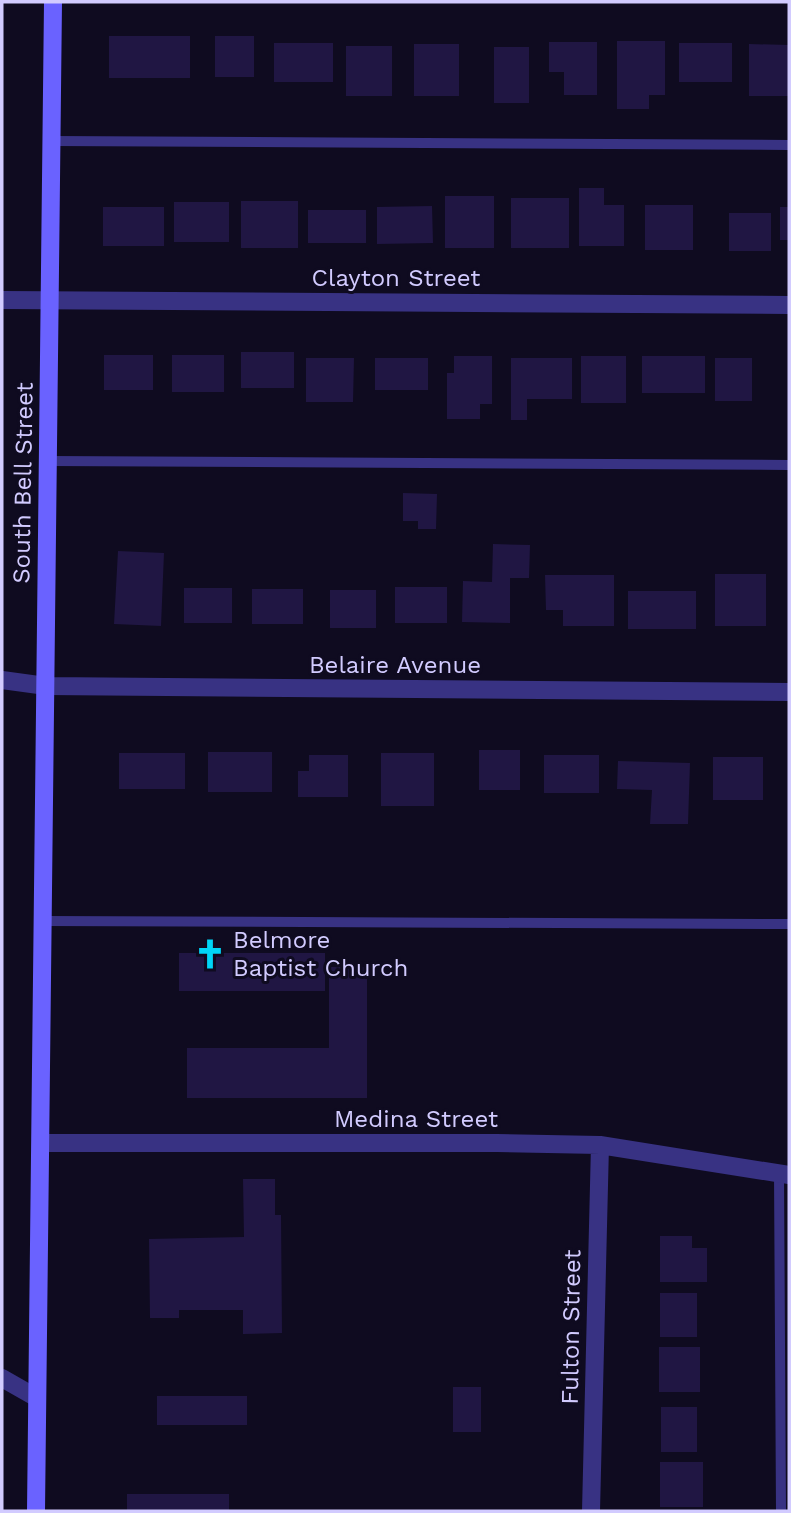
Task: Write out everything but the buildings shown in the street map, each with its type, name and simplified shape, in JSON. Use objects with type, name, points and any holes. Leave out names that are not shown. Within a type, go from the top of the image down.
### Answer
[{"type":"main road","name":"South Bell Street","points":[[36,1511],[54,2]]},
{"type":"street","name":"Clayton Street","points":[[2,300],[789,305]]},
{"type":"street","name":"Belaire Avenue","points":[[2,680],[46,686],[789,692]]},
{"type":"street","name":"Medina Street","points":[[41,1143],[600,1145],[784,1174]]},
{"type":"street","name":"Fulton Street","points":[[591,1511],[600,1145]]},
{"type":"street","points":[[2,1378],[37,1398]]},
{"type":"lane","points":[[52,141],[789,145]]},
{"type":"lane","points":[[48,461],[789,466]]},
{"type":"lane","points":[[43,921],[789,924]]},
{"type":"lane","points":[[781,1511],[784,1174]]},
{"type":"place","name":"Belmore Baptist Church","points":[[210,954]]}]
